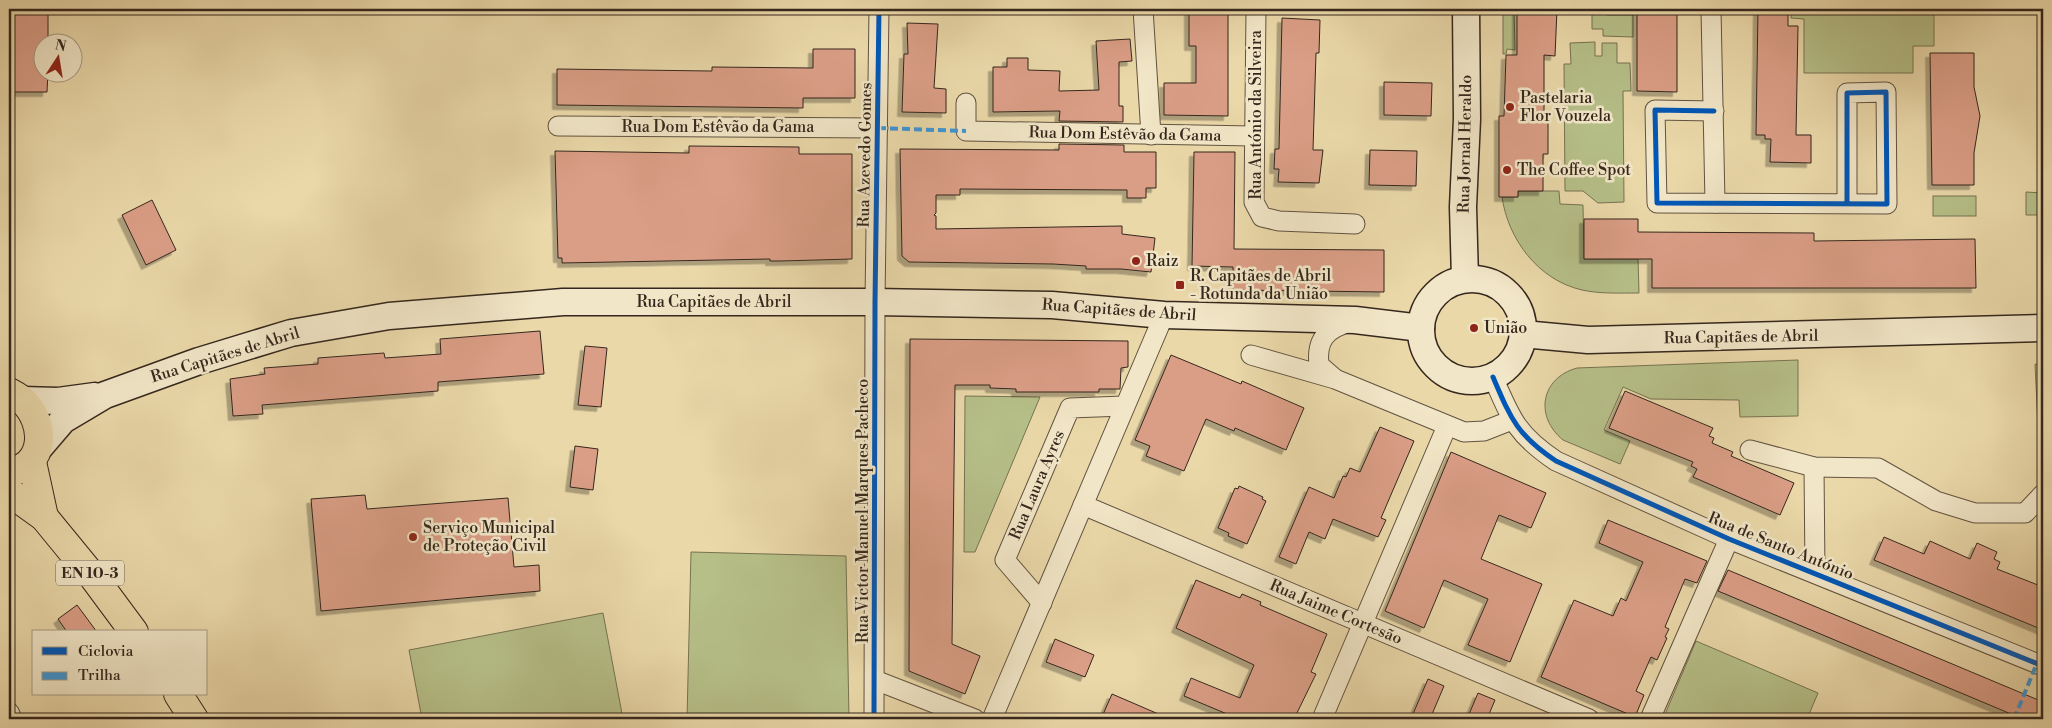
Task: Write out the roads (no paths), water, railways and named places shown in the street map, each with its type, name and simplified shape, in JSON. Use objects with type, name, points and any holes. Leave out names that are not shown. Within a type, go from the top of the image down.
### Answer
[{"type":"main road","name":"Rua Jornal Heraldo","points":[[1465,279],[1463,207],[1467,119],[1466,9]]},
{"type":"main road","points":[[1465,279],[1490,282],[1502,288],[1519,308],[1523,334],[1520,347],[1514,360],[1492,377],[1471,380],[1449,376],[1438,368],[1428,356],[1422,343],[1421,328],[1426,308],[1439,291],[1451,283],[1465,279]]},
{"type":"main road","name":"Rua Capitães de Abril","points":[[26,461],[64,420],[106,395],[199,361],[291,332],[389,316],[563,302],[875,302],[1052,305],[1164,315],[1356,320],[1421,328]]},
{"type":"main road","name":"Rua Capitães de Abril","points":[[1523,334],[1588,340],[2043,328]]},
{"type":"main road","name":"Rua Capitães de Abril","points":[[1960,331],[2043,347]]},
{"type":"main road","points":[[16,396],[58,401],[106,395]]},
{"type":"main road","name":"EN 10-3","points":[[16,396],[32,413],[38,430],[26,461],[44,517]]},
{"type":"main road","name":"EN 10-3","points":[[9,492],[44,517],[94,578],[133,630]]},
{"type":"main road","points":[[179,696],[194,719]]},
{"type":"street","name":"Rua Azevedo Gomes","points":[[875,302],[879,9]]},
{"type":"street","points":[[1143,9],[1151,135]]},
{"type":"street","name":"Rua António da Silveira","points":[[1256,9],[1253,136],[1254,202],[1262,217],[1279,221],[1354,224]]},
{"type":"street","points":[[1711,9],[1715,203]]},
{"type":"street","points":[[1714,111],[1655,110],[1657,203],[1715,203],[1847,204],[1887,204],[1886,92],[1847,92],[1847,204]]},
{"type":"street","name":"Rua Dom Estêvão da Gama","points":[[966,103],[966,130],[1253,136]]},
{"type":"street","name":"Rua Dom Estêvão da Gama","points":[[558,126],[878,128]]},
{"type":"street","name":"Rua Victor Manuel Marques Pacheco","points":[[874,719],[875,302]]},
{"type":"street","points":[[992,719],[1164,315]]},
{"type":"street","points":[[1335,379],[1319,365],[1319,346],[1326,334],[1341,325],[1356,320]]},
{"type":"street","points":[[1251,355],[1335,379],[1464,432],[1476,433],[1512,420]]},
{"type":"street","name":"Rua de Santo António","points":[[1492,377],[1512,420],[1532,445],[1556,461],[1729,539],[1815,572],[2043,666]]},
{"type":"street","name":"Rua Laura Ayres","points":[[1042,603],[1005,560],[1070,408],[1124,406]]},
{"type":"street","points":[[1322,719],[1447,426]]},
{"type":"street","points":[[1750,450],[1814,467],[1878,468],[1936,502],[1975,513],[2025,513],[2043,494]]},
{"type":"street","points":[[1814,467],[1815,572]]},
{"type":"street","name":"Rua Jaime Cortesão","points":[[1083,505],[1589,719]]},
{"type":"street","points":[[1650,719],[1729,539]]},
{"type":"street","points":[[875,680],[975,719]]},
{"type":"street","points":[[9,712],[12,719]]},
{"type":"place","name":"Pastelaria Flor Vouzela","points":[[1510,107]]},
{"type":"place","name":"The Coffee Spot","points":[[1507,170]]},
{"type":"place","name":"Raiz","points":[[1136,261]]},
{"type":"place","name":"R. Capitães de Abril - Rotunda da União","points":[[1180,285]]},
{"type":"place","name":"União","points":[[1474,328]]},
{"type":"place","name":"Serviço Municipal de Proteção Civil","points":[[413,537]]}]
